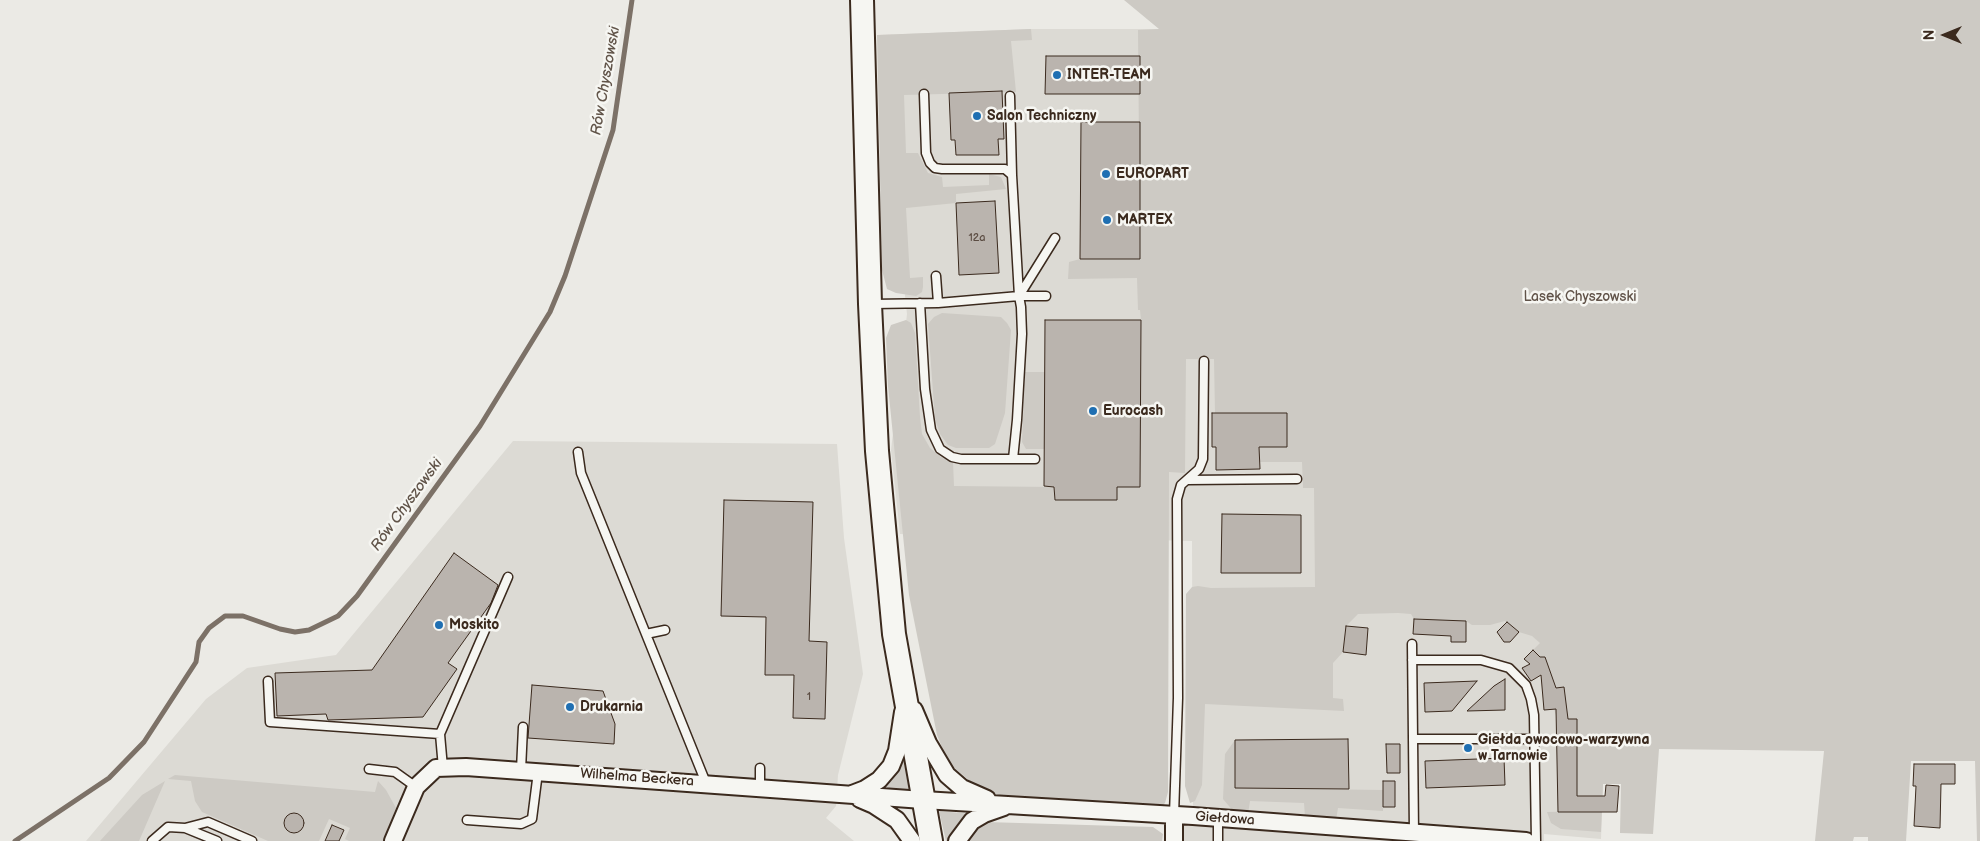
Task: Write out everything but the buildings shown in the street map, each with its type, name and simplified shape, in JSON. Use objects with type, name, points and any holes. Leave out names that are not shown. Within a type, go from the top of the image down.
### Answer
[{"type":"main road","points":[[862,0],[870,304],[877,451],[886,566],[903,687],[931,841]]},
{"type":"street","points":[[850,795],[865,789],[879,780],[891,766],[897,751],[902,720],[903,687]]},
{"type":"street","points":[[903,687],[928,743],[947,775],[962,788],[975,795],[1008,805]]},
{"type":"street","name":"Wilhelma Beckera","points":[[392,841],[416,787],[436,768],[466,767],[521,770],[923,800]]},
{"type":"street","points":[[850,795],[874,805],[897,820],[912,841]]},
{"type":"street","name":"Giełdowa","points":[[923,800],[1174,815],[1526,841]]},
{"type":"street","points":[[957,841],[972,821],[984,814],[1008,805]]},
{"type":"street","points":[[1174,815],[1174,841]]},
{"type":"lane","points":[[924,94],[926,153],[930,163],[935,168],[1005,168],[1012,175]]},
{"type":"lane","points":[[1010,96],[1012,175],[1022,334],[1013,459]]},
{"type":"lane","points":[[1019,296],[1055,238]]},
{"type":"lane","points":[[936,276],[938,303]]},
{"type":"lane","points":[[870,304],[938,303],[1019,296],[1046,296]]},
{"type":"lane","points":[[920,303],[924,389],[931,430],[940,449],[952,457],[961,459],[1035,459]]},
{"type":"lane","points":[[1174,815],[1178,698],[1178,491],[1185,481],[1199,469],[1204,458],[1204,361]]},
{"type":"lane","points":[[578,452],[581,473],[706,783]]},
{"type":"lane","points":[[1185,481],[1199,479],[1297,479]]},
{"type":"lane","points":[[443,768],[440,734],[508,577]]},
{"type":"lane","points":[[646,634],[664,630]]},
{"type":"lane","points":[[1412,644],[1414,832]]},
{"type":"lane","points":[[1412,660],[1481,660],[1509,668],[1526,685],[1531,700],[1535,739],[1536,841]]},
{"type":"lane","points":[[268,681],[270,722],[440,734]]},
{"type":"lane","points":[[521,770],[523,727]]},
{"type":"lane","points":[[1412,739],[1535,739]]},
{"type":"lane","points":[[760,768],[760,787]]},
{"type":"lane","points":[[369,769],[395,772],[416,787]]},
{"type":"lane","points":[[467,820],[521,824],[532,819],[538,772]]},
{"type":"lane","points":[[1218,818],[1218,841]]},
{"type":"lane","points":[[152,841],[168,828],[185,828],[208,822],[252,841]]},
{"type":"lane","points":[[185,828],[217,841]]},
{"type":"shaded area","points":[[1031,29],[1160,29],[1271,391],[1499,609],[1575,670],[1603,784],[1601,839],[1544,834],[1544,841],[1174,841],[1174,815],[1193,816],[1192,541],[900,534],[891,450],[907,314],[877,35]]},
{"type":"shaded area","points":[[513,441],[837,444],[844,538],[863,674],[838,775],[836,806],[826,818],[854,841],[86,841],[206,699],[247,668],[336,655]]},
{"type":"green space","name":"Lasek Chyszowski","points":[[1124,0],[1980,0],[1980,841],[1977,841],[1975,761],[1911,761],[1906,841],[1868,841],[1868,837],[1854,837],[1853,841],[1815,841],[1824,751],[1659,749],[1653,834],[1620,833],[1621,784],[1603,784],[1601,832],[1561,829],[1551,823],[1547,812],[1591,811],[1577,796],[1577,719],[1557,719],[1554,709],[1554,688],[1542,659],[1533,650],[1540,643],[1532,636],[1519,632],[1505,621],[1490,625],[1472,625],[1466,621],[1414,619],[1411,614],[1398,613],[1358,614],[1346,626],[1343,652],[1333,663],[1333,698],[1343,699],[1344,711],[1205,704],[1202,785],[1195,801],[1190,803],[1185,786],[1186,594],[1192,587],[1198,586],[1211,588],[1315,587],[1314,488],[1303,488],[1302,462],[1259,462],[1259,447],[1287,447],[1287,413],[1215,413],[1214,359],[1186,359],[1185,473],[1169,472],[1168,792],[1165,803],[1160,808],[1006,798],[988,792],[970,781],[953,767],[945,755],[937,735],[909,595],[888,386],[886,338],[891,325],[906,320],[911,323],[915,333],[922,434],[930,448],[941,457],[953,462],[954,486],[1054,487],[1055,500],[1117,500],[1117,487],[1140,487],[1141,320],[1140,310],[1138,310],[1137,278],[1068,279],[1069,262],[1080,259],[1140,259],[1138,30],[1159,29]]},
{"type":"green space","points":[[1031,29],[1032,40],[1011,41],[1016,92],[904,95],[906,153],[918,153],[928,173],[942,177],[943,187],[989,185],[989,174],[1001,177],[1006,189],[956,194],[956,203],[906,208],[910,278],[923,277],[922,292],[916,296],[896,293],[887,289],[882,270],[877,35]]},
{"type":"green space","points":[[942,313],[1001,317],[1011,330],[1005,413],[995,444],[989,448],[956,448],[948,445],[940,434],[935,419],[928,324],[934,317]]},
{"type":"green space","points":[[1025,372],[1045,372],[1045,449],[1026,449],[1022,442]]},
{"type":"green space","points":[[1235,740],[1235,788],[1383,790],[1383,811],[1338,808],[1336,820],[1305,817],[1304,803],[1250,801],[1248,814],[1234,812],[1223,799],[1225,754]]},
{"type":"green space","points":[[903,757],[909,789],[881,789],[893,777]]},
{"type":"green space","points":[[175,775],[375,792],[378,781],[386,790],[396,808],[383,841],[349,841],[345,839],[350,828],[329,819],[319,841],[268,841],[202,812],[195,801],[191,781],[168,779]]},
{"type":"green space","points":[[165,781],[139,841],[100,841],[142,795]]},
{"type":"green space","points":[[939,811],[973,814],[958,826],[949,841],[946,841]]},
{"type":"green space","points":[[986,822],[1153,827],[1163,834],[1162,841],[964,841],[969,833]]},
{"type":"waterway","name":"Rów Chyszowski","points":[[15,841],[109,778],[144,742],[196,662],[199,642],[209,628],[225,616],[243,616],[280,629],[295,632],[309,630],[338,616],[357,596],[480,426],[550,312],[565,276],[613,130],[632,0]]},
{"type":"place","name":"INTER-TEAM","points":[[1057,75]]},
{"type":"place","name":"Salon Techniczny","points":[[977,116]]},
{"type":"place","name":"EUROPART","points":[[1106,174]]},
{"type":"place","name":"MARTEX","points":[[1107,220]]},
{"type":"place","name":"Eurocash","points":[[1093,411]]},
{"type":"place","name":"Moskito","points":[[439,625]]},
{"type":"place","name":"Drukarnia","points":[[570,707]]},
{"type":"place","name":"Giełda owocowo-warzywna w Tarnowie","points":[[1468,748]]}]
